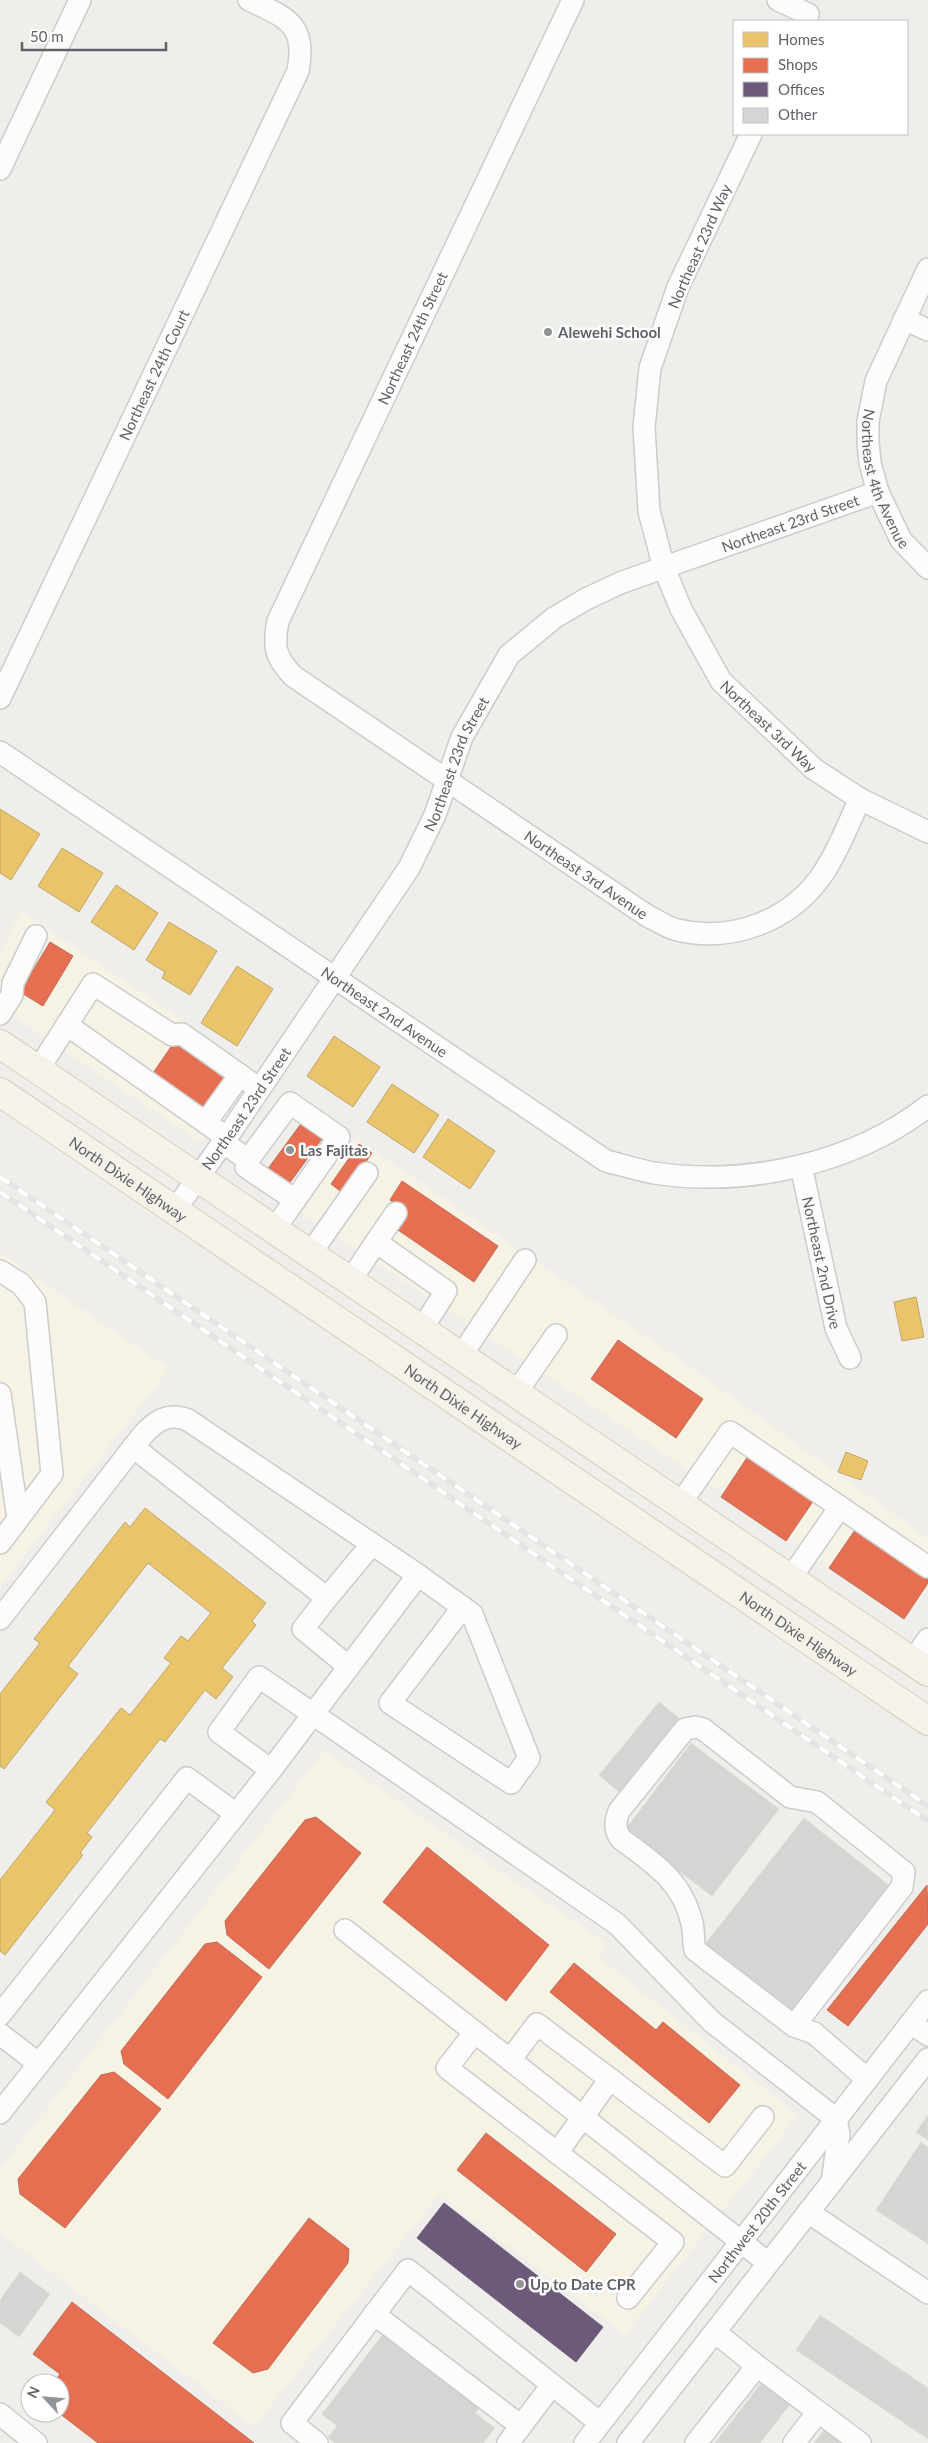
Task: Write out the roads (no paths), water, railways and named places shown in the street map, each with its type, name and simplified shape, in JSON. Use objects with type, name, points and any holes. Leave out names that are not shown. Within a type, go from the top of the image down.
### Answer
[{"type":"main road","points":[[0,1044],[920,1666]]},
{"type":"main road","name":"North Dixie Highway","points":[[0,1092],[928,1721]]},
{"type":"main road","points":[[596,1496],[620,1463]]},
{"type":"street","points":[[0,169],[80,0]]},
{"type":"street","name":"Northeast 24th Court","points":[[0,698],[298,71],[302,51],[296,31],[282,16],[249,0]]},
{"type":"street","name":"Northeast 24th Street","points":[[293,676],[279,662],[274,642],[278,622],[573,0]]},
{"type":"street","points":[[778,0],[809,12]]},
{"type":"street","name":"Northeast 23rd Way","points":[[664,568],[649,511],[644,427],[650,368],[678,287],[751,135]]},
{"type":"street","name":"Northeast 4th Avenue","points":[[928,270],[876,381],[871,401],[868,442],[870,463],[878,492],[901,540],[928,568]]},
{"type":"street","points":[[904,319],[928,330]]},
{"type":"street","name":"Northeast 23rd Street","points":[[174,1210],[225,1140],[409,868],[427,833],[462,737],[510,655],[554,618],[586,598],[620,582],[878,492]]},
{"type":"street","name":"Northeast 3rd Way","points":[[664,568],[680,609],[721,681],[814,769],[860,799],[928,832]]},
{"type":"street","name":"Northeast 3rd Avenue","points":[[293,676],[646,915],[676,930],[708,933],[733,932],[761,924],[799,901],[823,874],[860,799]]},
{"type":"street","name":"Northeast 2nd Avenue","points":[[0,752],[606,1161],[652,1173],[695,1177],[743,1176],[801,1166],[845,1152],[883,1136],[928,1106]]},
{"type":"street","points":[[0,1014],[12,995],[13,983],[36,936]]},
{"type":"street","points":[[38,1070],[93,984],[172,1035],[182,1034],[260,1089]]},
{"type":"street","points":[[67,1026],[206,1122],[248,1160]]},
{"type":"street","points":[[206,1122],[240,1075]]},
{"type":"street","points":[[274,1230],[295,1200],[339,1137],[290,1103],[248,1160],[246,1167],[295,1200]]},
{"type":"street","name":"Northeast 2nd Drive","points":[[801,1166],[836,1328],[850,1358]]},
{"type":"street","points":[[310,1254],[367,1173]]},
{"type":"street","points":[[350,1281],[396,1213]]},
{"type":"street","points":[[376,1242],[446,1291],[422,1329]]},
{"type":"street","points":[[461,1356],[525,1260]]},
{"type":"street","points":[[0,1271],[21,1284],[35,1302],[52,1474],[0,1543]]},
{"type":"street","points":[[516,1393],[556,1336]]},
{"type":"street","points":[[0,1394],[18,1519]]},
{"type":"street","points":[[0,1618],[151,1426],[159,1420],[178,1416],[188,1420],[418,1575],[472,1614],[529,1758],[511,1783],[390,1703],[462,1607]]},
{"type":"street","points":[[680,1504],[730,1432],[928,1566]]},
{"type":"street","points":[[133,1447],[327,1598]]},
{"type":"street","points":[[790,1579],[840,1507]]},
{"type":"street","points":[[349,1667],[302,1629],[372,1544]]},
{"type":"street","points":[[1,2110],[236,1814],[418,1575]]},
{"type":"street","points":[[920,1666],[928,1639]]},
{"type":"street","points":[[270,1770],[219,1732],[259,1677],[617,1924],[711,2021],[836,2119],[839,2134],[832,2182]]},
{"type":"street","points":[[794,2026],[902,1887],[904,1872],[818,1802],[790,1797],[703,1729],[695,1727],[685,1729],[619,1811],[615,1822],[616,1832],[621,1839],[665,1871],[684,1898],[692,1923],[694,1950],[794,2026],[814,2034],[867,2079]]},
{"type":"street","points":[[0,2015],[187,1778],[236,1814]]},
{"type":"street","points":[[345,1930],[768,2263]]},
{"type":"street","name":"Northwest 20th Street","points":[[585,2443],[867,2079],[919,2029],[928,2001]]},
{"type":"street","points":[[510,2060],[537,2024],[725,2166],[763,2117]]},
{"type":"street","points":[[475,2032],[448,2068],[673,2242],[628,2298]]},
{"type":"street","points":[[0,2034],[39,2064]]},
{"type":"street","points":[[628,2443],[928,2059]]},
{"type":"street","points":[[558,2153],[610,2079]]},
{"type":"street","points":[[808,2212],[928,2293]]},
{"type":"street","points":[[317,2443],[292,2423],[408,2270],[600,2423]]},
{"type":"street","points":[[374,2314],[521,2426]]},
{"type":"street","points":[[715,2332],[860,2443]]},
{"type":"street","points":[[696,2443],[757,2366]]},
{"type":"street","points":[[508,2443],[552,2385]]},
{"type":"street","points":[[794,2443],[818,2412]]},
{"type":"street","points":[[0,2414],[36,2443]]},
{"type":"railway","points":[[0,1177],[928,1806]]},
{"type":"railway","points":[[0,1192],[928,1821]]},
{"type":"place","name":"Alewehi School","points":[[548,332]]},
{"type":"place","name":"Las Fajitas","points":[[290,1150]]},
{"type":"place","name":"Up to Date CPR","points":[[520,2284]]}]
